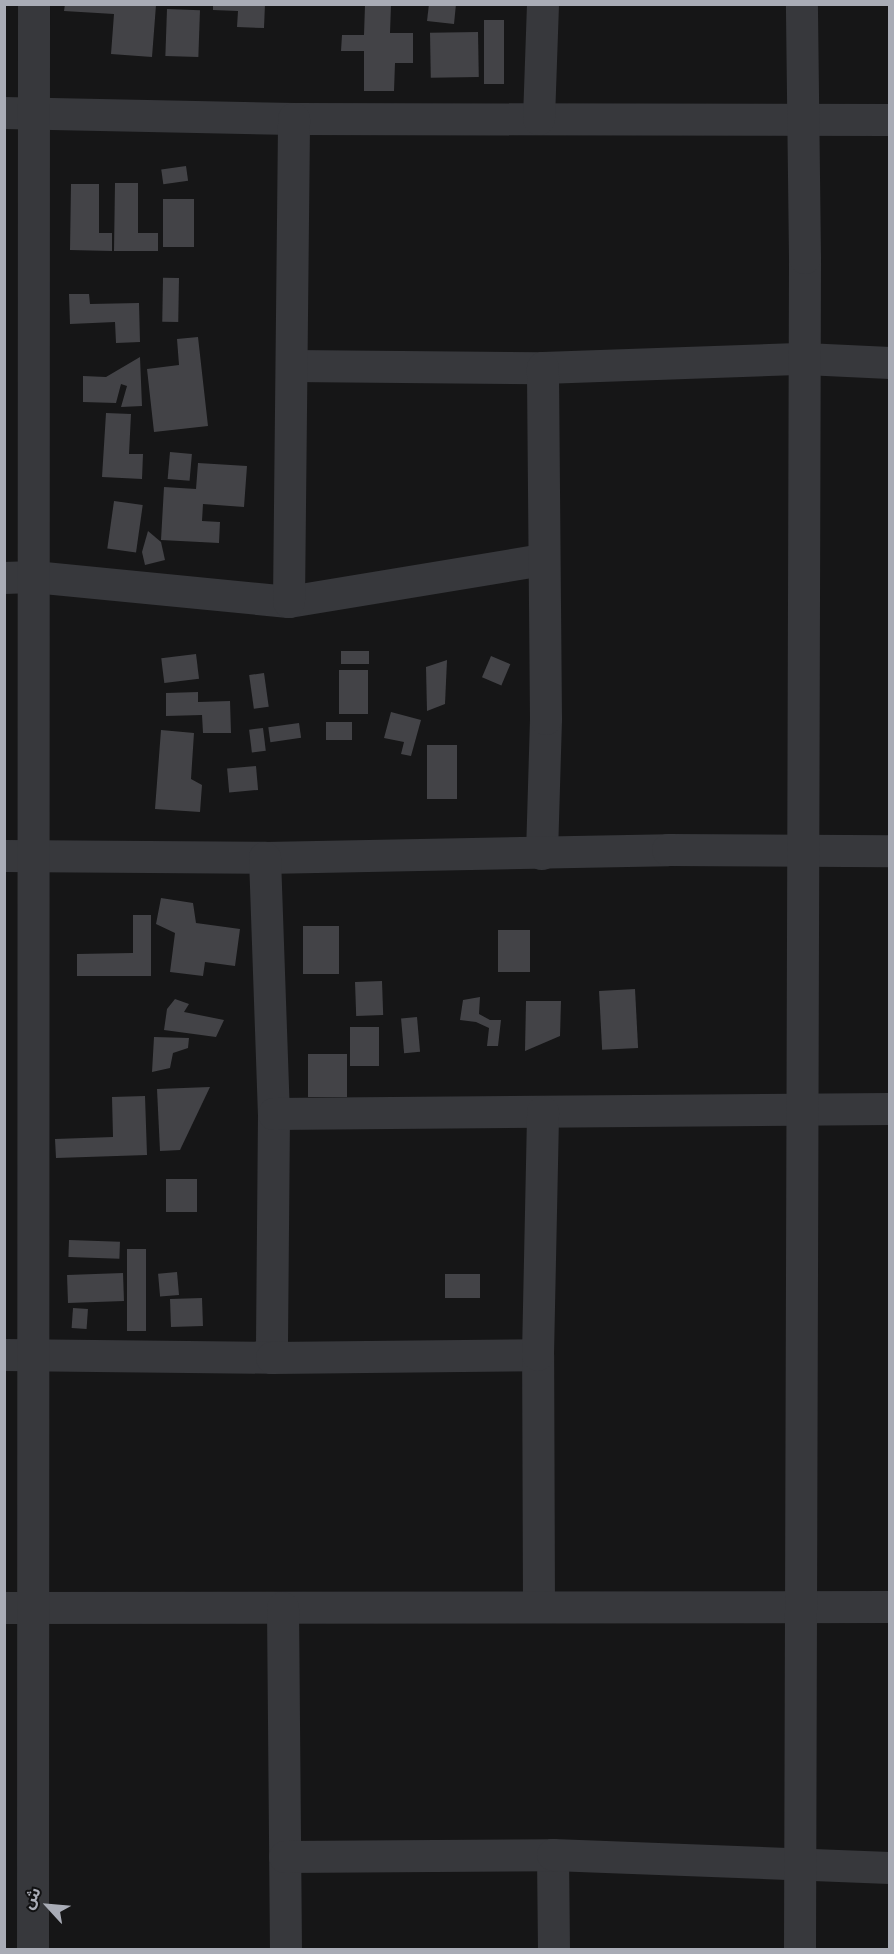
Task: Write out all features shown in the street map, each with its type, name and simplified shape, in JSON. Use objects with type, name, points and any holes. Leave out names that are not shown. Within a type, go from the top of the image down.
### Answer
[{"type":"street","points":[[33,1950],[19,1608],[19,113],[34,4]]},
{"type":"street","points":[[539,119],[543,4]]},
{"type":"street","points":[[800,1950],[805,360],[802,4]]},
{"type":"street","points":[[19,113],[294,119],[890,120]]},
{"type":"street","points":[[289,602],[294,119]]},
{"type":"street","points":[[292,366],[543,368],[805,360],[890,363]]},
{"type":"street","points":[[542,854],[546,719],[543,368]]},
{"type":"street","points":[[19,578],[289,602],[544,560]]},
{"type":"street","points":[[19,856],[265,858],[803,849],[890,851]]},
{"type":"street","points":[[265,858],[274,1114],[272,1358]]},
{"type":"street","points":[[274,1114],[890,1109]]},
{"type":"street","points":[[539,1607],[538,1355],[543,1112]]},
{"type":"street","points":[[19,1356],[272,1358],[538,1355]]},
{"type":"street","points":[[19,1608],[890,1607]]},
{"type":"street","points":[[283,1608],[286,1950]]},
{"type":"street","points":[[553,1855],[554,1950]]},
{"type":"street","points":[[285,1857],[553,1855],[890,1868]]},
{"type":"building","points":[[65,4],[156,5],[152,57],[111,54],[114,14],[64,11]]},
{"type":"building","points":[[213,4],[265,4],[264,28],[237,27],[238,11],[213,10]]},
{"type":"building","points":[[429,4],[456,4],[454,24],[427,21]]},
{"type":"building","points":[[365,5],[391,5],[390,33],[413,33],[413,63],[395,63],[394,91],[364,91],[364,51],[341,51],[342,35],[364,35]]},
{"type":"building","points":[[167,9],[200,10],[198,57],[165,56]]},
{"type":"building","points":[[484,20],[504,20],[504,84],[484,84]]},
{"type":"building","points":[[478,32],[479,77],[431,78],[430,33]]},
{"type":"building","points":[[186,166],[188,181],[163,184],[161,169]]},
{"type":"building","points":[[115,183],[138,183],[138,233],[158,233],[158,251],[114,251]]},
{"type":"building","points":[[71,184],[99,184],[99,233],[112,233],[112,251],[70,250]]},
{"type":"building","points":[[163,199],[194,199],[194,247],[163,247]]},
{"type":"building","points":[[163,278],[179,278],[178,322],[162,322]]},
{"type":"building","points":[[69,294],[89,294],[90,304],[139,303],[140,342],[116,343],[115,322],[70,324]]},
{"type":"building","points":[[198,337],[208,426],[154,432],[147,369],[179,365],[177,339]]},
{"type":"building","points":[[140,357],[142,406],[121,407],[127,386],[121,384],[116,403],[83,402],[83,376],[106,377]]},
{"type":"building","points":[[106,413],[131,414],[129,454],[143,454],[142,479],[102,477]]},
{"type":"building","points":[[170,452],[192,454],[190,481],[168,479]]},
{"type":"building","points":[[198,463],[247,466],[244,507],[203,504],[202,521],[220,522],[219,543],[161,540],[164,487],[196,489]]},
{"type":"building","points":[[114,501],[143,505],[136,553],[107,549]]},
{"type":"building","points":[[148,531],[161,542],[165,560],[145,565],[142,552]]},
{"type":"building","points":[[341,651],[369,651],[369,664],[341,664]]},
{"type":"building","points":[[196,654],[199,679],[164,683],[161,658]]},
{"type":"building","points":[[491,656],[510,664],[501,685],[482,677]]},
{"type":"building","points":[[447,660],[445,704],[427,711],[426,667]]},
{"type":"building","points":[[339,670],[368,670],[368,714],[339,714]]},
{"type":"building","points":[[264,673],[269,707],[254,709],[249,675]]},
{"type":"building","points":[[198,692],[198,702],[230,701],[231,733],[203,733],[202,715],[166,716],[166,693]]},
{"type":"building","points":[[391,712],[421,720],[411,756],[401,754],[404,742],[384,738]]},
{"type":"building","points":[[326,722],[352,722],[352,740],[326,740]]},
{"type":"building","points":[[299,723],[301,738],[270,742],[268,727]]},
{"type":"building","points":[[263,728],[266,751],[252,753],[249,730]]},
{"type":"building","points":[[161,730],[194,733],[191,779],[202,785],[200,812],[155,809]]},
{"type":"building","points":[[427,745],[457,745],[457,799],[427,799]]},
{"type":"building","points":[[256,766],[258,790],[229,792],[227,769]]},
{"type":"building","points":[[161,898],[193,903],[196,923],[240,929],[235,966],[205,962],[203,976],[170,972],[175,933],[156,924]]},
{"type":"building","points":[[133,915],[151,915],[151,976],[77,976],[77,954],[133,953]]},
{"type":"building","points":[[303,926],[339,926],[339,974],[303,974]]},
{"type":"building","points":[[498,930],[530,930],[530,972],[498,972]]},
{"type":"building","points":[[382,981],[383,1015],[356,1016],[355,982]]},
{"type":"building","points":[[635,989],[638,1048],[602,1050],[599,991]]},
{"type":"building","points":[[480,997],[479,1014],[490,1020],[501,1020],[498,1046],[487,1046],[489,1028],[476,1022],[460,1020],[463,1000]]},
{"type":"building","points":[[175,999],[189,1004],[184,1012],[224,1020],[216,1037],[164,1030],[167,1009]]},
{"type":"building","points":[[526,1001],[561,1001],[560,1036],[525,1051]]},
{"type":"building","points":[[417,1017],[420,1052],[404,1053],[401,1018]]},
{"type":"building","points":[[350,1027],[379,1027],[379,1066],[350,1066]]},
{"type":"building","points":[[154,1037],[189,1038],[188,1048],[173,1053],[170,1068],[152,1072]]},
{"type":"building","points":[[308,1054],[347,1054],[347,1097],[308,1097]]},
{"type":"building","points":[[210,1087],[180,1150],[160,1151],[157,1089]]},
{"type":"building","points":[[145,1096],[147,1155],[56,1158],[55,1139],[113,1137],[112,1097]]},
{"type":"building","points":[[166,1179],[197,1179],[197,1212],[166,1212]]},
{"type":"building","points":[[69,1240],[120,1242],[119,1259],[68,1257]]},
{"type":"building","points":[[127,1249],[146,1249],[146,1331],[127,1331]]},
{"type":"building","points":[[177,1272],[179,1295],[160,1297],[158,1274]]},
{"type":"building","points":[[123,1273],[124,1301],[68,1303],[67,1275]]},
{"type":"building","points":[[445,1274],[480,1274],[480,1298],[445,1298]]},
{"type":"building","points":[[202,1298],[203,1326],[171,1327],[170,1299]]},
{"type":"building","points":[[73,1308],[88,1309],[87,1329],[72,1328]]}]
